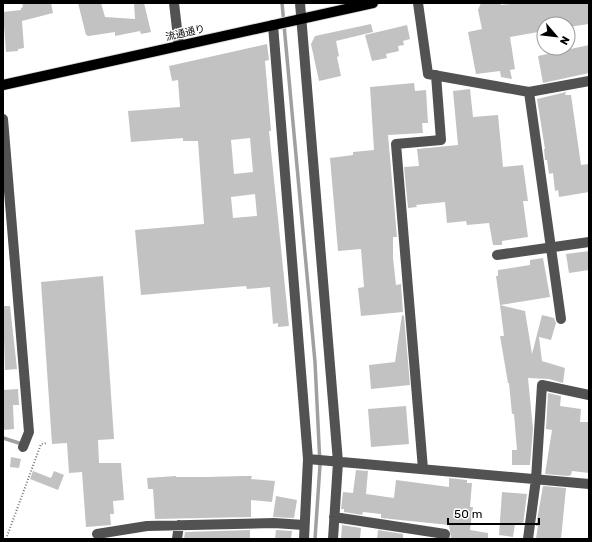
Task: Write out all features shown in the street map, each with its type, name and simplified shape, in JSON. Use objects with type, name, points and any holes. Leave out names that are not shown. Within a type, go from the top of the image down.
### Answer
[{"type":"main road","name":"流通通り","points":[[3,86],[373,3]]},
{"type":"street","points":[[174,3],[179,46]]},
{"type":"street","points":[[300,3],[298,20],[338,462],[333,539]]},
{"type":"street","points":[[418,3],[428,74],[529,92],[589,81]]},
{"type":"street","points":[[273,25],[308,460],[304,539]]},
{"type":"street","points":[[423,469],[396,144],[441,140],[436,75]]},
{"type":"street","points":[[529,92],[561,319]]},
{"type":"street","points":[[3,119],[7,219],[29,432],[23,447]]},
{"type":"street","points":[[496,255],[589,242]]},
{"type":"street","points":[[528,539],[536,479],[542,385],[589,396]]},
{"type":"street","points":[[308,460],[589,484]]},
{"type":"street","points":[[334,517],[445,534],[444,539]]},
{"type":"street","points":[[97,534],[147,526],[274,523],[304,525]]},
{"type":"street","points":[[177,539],[179,525]]},
{"type":"path","points":[[6,539],[41,444],[47,443]]},
{"type":"building","points":[[22,3],[51,3],[53,13],[22,21],[24,48],[18,49],[18,51],[6,52],[3,12],[21,10],[23,7]]},
{"type":"building","points":[[78,3],[101,3],[105,17],[135,19],[134,3],[144,3],[151,32],[141,34],[140,31],[115,36],[115,32],[89,36],[86,35]]},
{"type":"building","points":[[481,3],[501,3],[501,5],[519,3],[589,3],[589,24],[576,26],[576,16],[536,16],[536,32],[510,37],[515,69],[510,70],[512,79],[501,77],[500,71],[476,74],[468,32],[482,29],[478,10]]},
{"type":"building","points":[[371,24],[373,32],[336,41],[339,56],[337,57],[341,76],[319,81],[311,44],[315,36]]},
{"type":"building","points":[[407,25],[410,39],[403,41],[404,45],[398,46],[399,51],[386,54],[387,58],[372,61],[365,35]]},
{"type":"building","points":[[267,44],[269,60],[265,61],[271,131],[269,131],[289,326],[278,327],[278,323],[273,324],[270,287],[247,289],[246,286],[141,295],[135,230],[204,224],[198,141],[183,141],[183,138],[131,142],[128,111],[180,107],[178,80],[172,81],[169,66]],"holes":[[[250,138],[253,172],[234,174],[231,140]],[[255,194],[257,216],[233,218],[231,197]]]},
{"type":"building","points":[[589,45],[589,73],[543,83],[538,56],[576,56],[576,48]]},
{"type":"building","points":[[414,83],[415,91],[426,90],[428,123],[422,123],[423,133],[388,135],[397,237],[393,237],[393,258],[396,285],[401,284],[403,312],[361,316],[358,288],[364,287],[361,249],[338,251],[330,158],[353,155],[353,152],[374,150],[370,87]]},
{"type":"building","points":[[470,89],[473,117],[498,115],[503,167],[523,165],[528,201],[523,201],[528,237],[502,241],[502,245],[493,245],[489,223],[467,225],[466,221],[447,223],[445,202],[416,205],[417,207],[408,208],[404,167],[419,166],[417,149],[458,145],[453,91]]},
{"type":"building","points":[[566,92],[565,95],[571,95],[581,165],[589,164],[589,192],[559,197],[558,190],[555,191],[553,173],[549,174],[547,160],[545,160],[545,149],[537,99]]},
{"type":"building","points":[[589,251],[589,270],[569,273],[566,254]]},
{"type":"building","points":[[543,258],[550,297],[500,305],[496,276],[498,276],[498,270],[530,265],[530,260]]},
{"type":"building","points":[[103,276],[114,439],[98,440],[99,463],[121,463],[124,500],[113,501],[114,514],[110,514],[111,525],[86,527],[82,472],[69,473],[67,443],[52,444],[41,282]]},
{"type":"building","points":[[500,305],[525,311],[532,354],[542,315],[554,318],[556,323],[551,340],[539,337],[542,361],[565,368],[563,383],[549,379],[528,378],[533,429],[530,465],[512,465],[512,450],[517,450],[514,414],[512,414],[509,383],[500,336],[504,336]]},
{"type":"building","points":[[3,306],[10,306],[17,369],[5,370]]},
{"type":"building","points":[[402,315],[404,316],[410,385],[371,389],[369,365],[395,362]]},
{"type":"building","points":[[18,389],[19,405],[13,405],[14,429],[3,430],[3,390]]},
{"type":"building","points":[[548,393],[561,396],[560,406],[581,409],[580,422],[589,422],[589,473],[572,471],[571,475],[568,476],[545,474],[552,430],[546,429]]},
{"type":"building","points":[[406,406],[409,444],[371,447],[368,409]]},
{"type":"building","points":[[11,457],[21,459],[19,468],[10,467]]},
{"type":"building","points":[[356,470],[368,471],[366,494],[394,498],[396,480],[449,487],[449,478],[467,480],[467,483],[472,483],[470,507],[473,507],[470,530],[488,533],[488,539],[451,538],[449,525],[381,518],[381,514],[363,512],[362,515],[344,512],[344,509],[341,509],[343,492],[353,493]]},
{"type":"building","points":[[33,471],[51,478],[54,471],[64,475],[58,490],[30,479]]},
{"type":"building","points":[[176,476],[252,476],[251,479],[275,481],[272,502],[251,500],[251,517],[155,519],[153,489],[148,489],[147,478]]},
{"type":"building","points":[[543,486],[566,488],[561,539],[536,539],[538,526],[536,526]]},
{"type":"building","points":[[502,492],[527,494],[523,525],[515,524],[513,537],[499,535]]},
{"type":"building","points":[[276,496],[297,500],[294,518],[273,517]]},
{"type":"building","points":[[342,525],[361,528],[360,539],[341,539]]},
{"type":"building","points":[[250,530],[250,539],[184,539],[185,532]]},
{"type":"building","points":[[276,530],[292,531],[291,539],[275,539]]},
{"type":"building","points":[[378,530],[403,534],[403,539],[377,539]]},
{"type":"waterway","points":[[282,3],[315,362],[320,465],[315,539]]},
{"type":"waterway","points":[[3,438],[19,443]]}]
